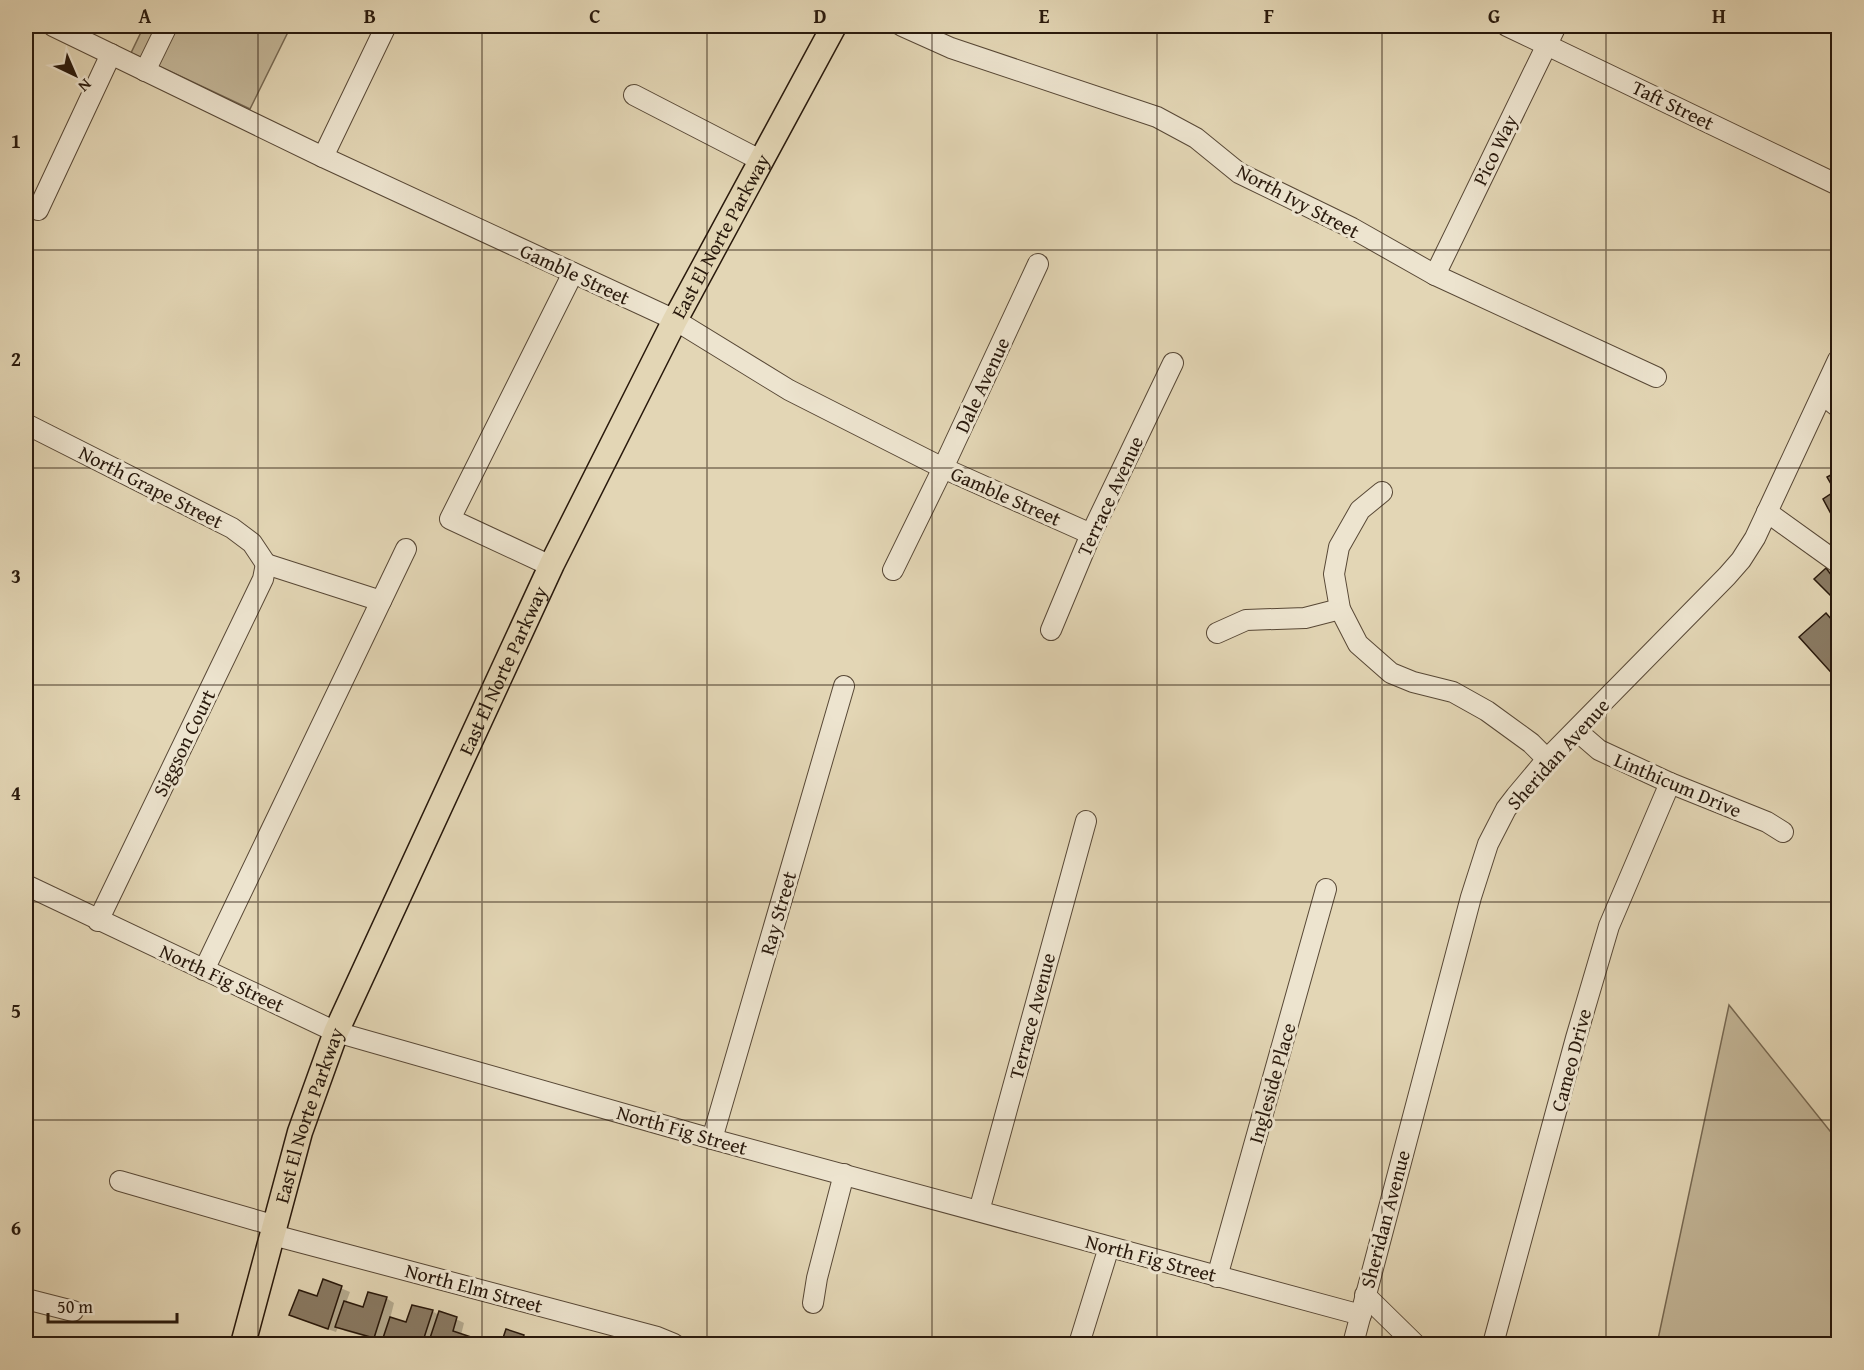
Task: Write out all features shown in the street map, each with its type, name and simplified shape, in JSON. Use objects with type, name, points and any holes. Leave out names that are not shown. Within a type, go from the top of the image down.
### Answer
[{"type":"main road","name":"East El Norte Parkway","points":[[243,1344],[300,1132],[336,1032],[551,566],[675,320],[834,26]]},
{"type":"street","name":"Gamble Street","points":[[53,26],[323,157],[675,320],[789,390],[943,468],[1090,534]]},
{"type":"street","points":[[145,71],[167,26]]},
{"type":"street","points":[[323,157],[386,26]]},
{"type":"street","name":"North Ivy Street","points":[[902,26],[951,48],[1157,117],[1196,138],[1239,173],[1352,228],[1435,275],[1656,377]]},
{"type":"street","name":"Taft Street","points":[[1507,26],[1839,185]]},
{"type":"street","name":"Pico Way","points":[[1435,275],[1556,26]]},
{"type":"street","points":[[38,210],[111,54]]},
{"type":"street","points":[[634,95],[762,161]]},
{"type":"street","name":"Dale Avenue","points":[[893,570],[1038,264]]},
{"type":"street","points":[[551,566],[450,519],[573,273]]},
{"type":"street","name":"Sheridan Avenue","points":[[1353,1344],[1471,897],[1488,844],[1506,809],[1547,759],[1727,576],[1748,550],[1767,512],[1831,401],[1839,360]]},
{"type":"street","name":"Terrace Avenue","points":[[1051,630],[1090,534],[1173,363]]},
{"type":"street","name":"North Grape Street","points":[[26,424],[232,528],[252,543],[266,564]]},
{"type":"street","points":[[1382,492],[1360,510],[1339,547],[1334,574],[1340,609],[1358,644],[1391,673],[1413,682],[1453,692],[1487,711],[1531,743],[1547,759]]},
{"type":"street","points":[[1767,512],[1839,563]]},
{"type":"street","points":[[204,970],[406,549]]},
{"type":"street","points":[[266,564],[381,601]]},
{"type":"street","name":"Siggson Court","points":[[98,921],[263,579],[266,564]]},
{"type":"street","points":[[1217,633],[1246,620],[1305,618],[1340,609]]},
{"type":"street","name":"Ray Street","points":[[712,1139],[844,686]]},
{"type":"street","name":"Linthicum Drive","points":[[1577,731],[1599,750],[1670,783],[1767,822],[1784,832]]},
{"type":"street","name":"Cameo Drive","points":[[1494,1344],[1576,1038],[1609,926],[1670,783]]},
{"type":"street","name":"Terrace Avenue","points":[[979,1211],[1086,821]]},
{"type":"street","name":"North Fig Street","points":[[26,885],[336,1032],[712,1139],[1361,1315]]},
{"type":"street","name":"Ingleside Place","points":[[1217,1277],[1326,889]]},
{"type":"street","points":[[813,1303],[817,1278],[844,1174]]},
{"type":"street","name":"North Elm Street","points":[[120,1181],[274,1230],[675,1344]]},
{"type":"street","points":[[1079,1344],[1109,1247]]},
{"type":"street","points":[[1365,1295],[1415,1344]]},
{"type":"street","points":[[26,1299],[73,1311]]},
{"type":"shaded area","points":[[144,26],[291,26],[250,109],[131,53]]},
{"type":"shaded area","points":[[1729,1005],[1838,1141],[1838,1344],[1657,1344]]},
{"type":"building","points":[[1838,471],[1838,527],[1823,499],[1835,491],[1827,477]]},
{"type":"building","points":[[1826,568],[1838,584],[1838,588],[1830,595],[1814,579]]},
{"type":"building","points":[[1826,613],[1838,627],[1837,679],[1799,637]]},
{"type":"building","points":[[323,1279],[342,1286],[328,1329],[289,1315],[299,1290],[317,1296]]},
{"type":"building","points":[[368,1292],[387,1297],[374,1338],[335,1327],[344,1301],[363,1307]]},
{"type":"building","points":[[412,1305],[433,1310],[422,1344],[381,1344],[390,1317],[406,1322]]},
{"type":"building","points":[[439,1311],[457,1317],[453,1331],[474,1338],[472,1344],[428,1344]]},
{"type":"building","points":[[506,1329],[524,1335],[521,1344],[501,1344]]},
{"type":"building","points":[[481,1339],[501,1344],[479,1344]]}]
